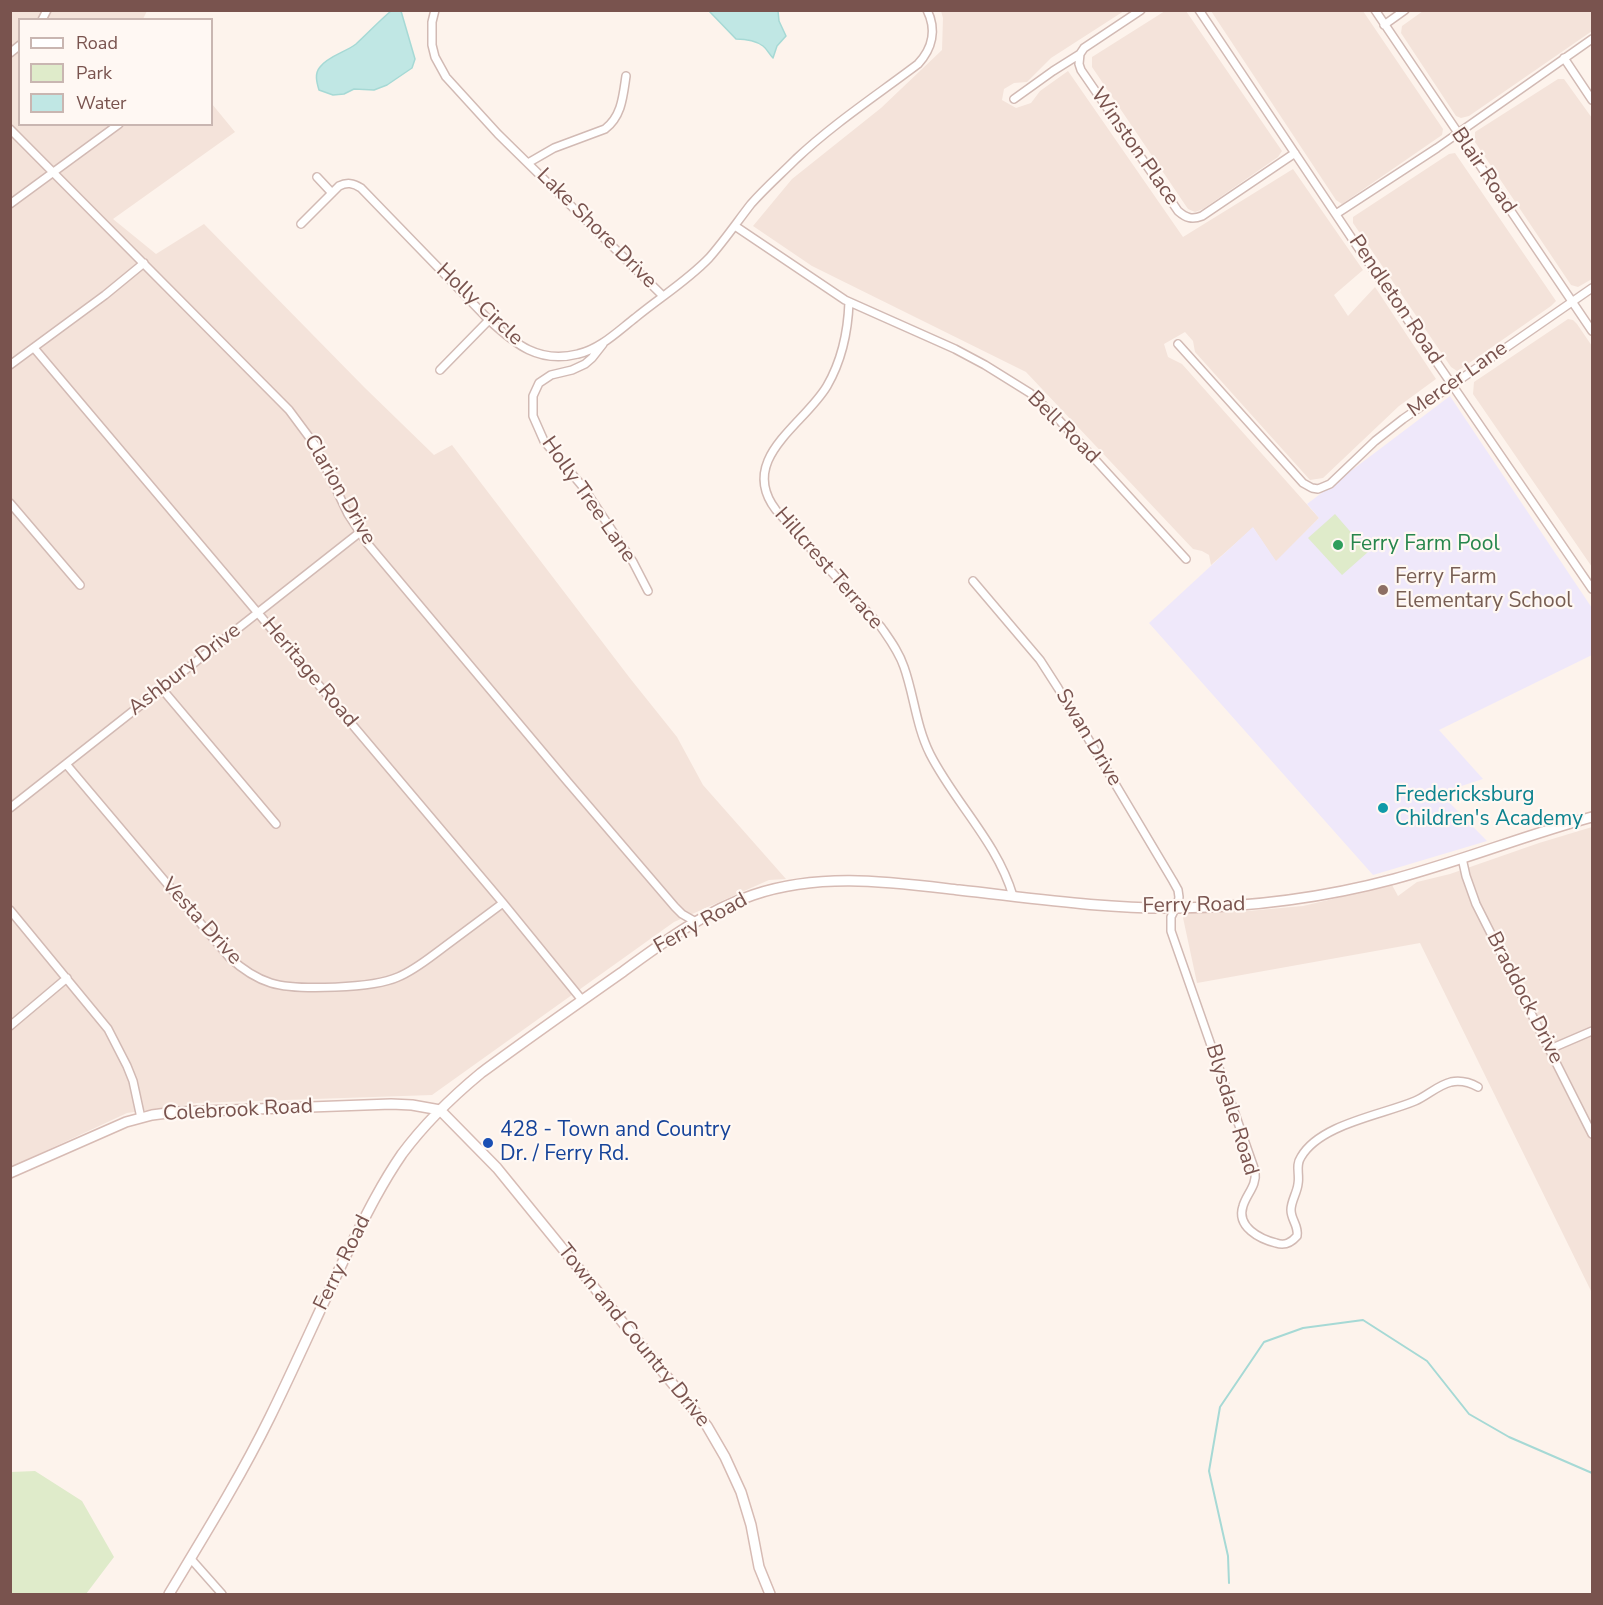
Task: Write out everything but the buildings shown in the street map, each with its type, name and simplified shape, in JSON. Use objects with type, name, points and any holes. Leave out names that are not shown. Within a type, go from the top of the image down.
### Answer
[{"type":"main road","name":"Ferry Road","points":[[169,1594],[231,1491],[265,1428],[375,1196],[404,1152],[440,1110],[481,1073],[658,946],[717,910],[754,895],[801,884],[833,880],[870,880],[1109,907],[1175,908],[1254,905],[1322,896],[1394,879],[1593,817]]},
{"type":"main road","name":"Colebrook Road","points":[[10,1173],[115,1126],[174,1112],[391,1104],[440,1110]]},
{"type":"main road","name":"Town and Country Drive","points":[[440,1110],[497,1168],[707,1426],[725,1457],[741,1492],[759,1567],[770,1594]]},
{"type":"street","name":"Lake Shore Drive","points":[[435,10],[431,34],[435,57],[446,77],[528,163],[663,296],[695,271],[723,241],[753,203],[799,156],[924,58],[932,41],[933,32],[927,10]]},
{"type":"street","points":[[1014,99],[1141,10]]},
{"type":"street","name":"Pendleton Road","points":[[1200,10],[1336,214],[1593,589]]},
{"type":"street","name":"Blair Road","points":[[1375,10],[1593,331]]},
{"type":"street","points":[[1384,25],[1405,10]]},
{"type":"street","points":[[1336,214],[1593,39]]},
{"type":"street","name":"Winston Place","points":[[1080,54],[1081,70],[1178,211],[1188,218],[1195,219],[1202,216],[1295,153]]},
{"type":"street","points":[[1564,58],[1593,100]]},
{"type":"street","points":[[528,163],[554,148],[605,129],[611,124],[620,110],[626,76]]},
{"type":"street","points":[[10,204],[116,126]]},
{"type":"street","name":"Clarion Drive","points":[[10,129],[268,387],[296,418],[315,445],[359,533],[567,782],[675,907],[696,922]]},
{"type":"street","points":[[301,224],[332,193],[317,177]]},
{"type":"street","name":"Holly Circle","points":[[332,193],[344,184],[351,183],[361,188],[489,320],[521,347],[544,355],[556,357],[589,350],[606,340],[663,296]]},
{"type":"street","points":[[735,226],[849,302]]},
{"type":"street","points":[[10,365],[144,263]]},
{"type":"street","name":"Mercer Lane","points":[[1178,344],[1303,483],[1318,489],[1332,482],[1402,419],[1593,288]]},
{"type":"street","name":"Bell Road","points":[[849,302],[955,349],[1030,393],[1059,420],[1186,559]]},
{"type":"street","name":"Hillcrest Terrace","points":[[849,302],[846,335],[836,369],[818,399],[771,454],[764,479],[767,496],[776,510],[881,627],[892,643],[904,667],[917,719],[930,753],[947,783],[995,854],[1013,896]]},
{"type":"street","points":[[440,370],[489,320]]},
{"type":"street","name":"Holly Tree Lane","points":[[606,340],[585,364],[551,375],[539,384],[533,396],[533,416],[544,441],[583,487],[633,562],[648,591]]},
{"type":"street","name":"Heritage Road","points":[[34,348],[503,903],[582,1000]]},
{"type":"street","points":[[10,503],[80,585]]},
{"type":"street","name":"Ashbury Drive","points":[[10,808],[359,533]]},
{"type":"street","name":"Swan Drive","points":[[973,581],[1040,660],[1058,688],[1173,881],[1179,897],[1175,908]]},
{"type":"street","points":[[162,688],[276,824]]},
{"type":"street","name":"Vesta Drive","points":[[66,764],[229,957],[250,974],[272,984],[296,987],[367,985],[398,978],[420,965],[503,903]]},
{"type":"street","name":"Braddock Drive","points":[[1462,858],[1476,904],[1593,1134]]},
{"type":"street","name":"Blysdale Road","points":[[1175,908],[1170,924],[1171,931],[1255,1171],[1254,1184],[1244,1204],[1242,1217],[1248,1229],[1261,1238],[1285,1244],[1297,1236],[1291,1207],[1298,1185],[1298,1161],[1314,1141],[1342,1126],[1416,1101],[1446,1083],[1468,1082],[1478,1087]]},
{"type":"street","points":[[10,910],[103,1022],[118,1047],[133,1082],[141,1118]]},
{"type":"street","points":[[10,1026],[67,978]]},
{"type":"street","points":[[1550,1049],[1593,1031]]},
{"type":"street","points":[[191,1559],[222,1594]]},
{"type":"shaded area","points":[[10,11],[147,11],[144,18],[18,18],[18,126],[213,126],[213,105],[235,132],[113,219],[156,254],[204,224],[434,455],[452,445],[677,737],[703,785],[786,879],[769,880],[674,922],[432,1095],[197,1103],[127,1113],[11,1167]]},
{"type":"shaded area","points":[[941,11],[1124,11],[1051,58],[1027,82],[1014,83],[1004,89],[1002,100],[1016,108],[1031,103],[1040,91],[1068,71],[1183,237],[1293,169],[1363,270],[1334,295],[1348,316],[1375,287],[1436,379],[1399,406],[1323,478],[1310,480],[1195,352],[1193,341],[1185,332],[1164,344],[1168,357],[1182,364],[1319,518],[1276,562],[1253,528],[1211,565],[1209,555],[1193,549],[1026,372],[812,266],[753,226],[792,179],[881,108],[942,50],[943,18]]},
{"type":"shaded area","points":[[1165,11],[1186,11],[1282,151],[1278,157],[1203,209],[1195,212],[1188,209],[1092,67],[1092,57]]},
{"type":"shaded area","points":[[1211,11],[1363,11],[1443,129],[1442,135],[1342,204],[1336,200]]},
{"type":"shaded area","points":[[1423,11],[1592,11],[1592,31],[1469,116],[1461,118],[1456,116],[1401,33],[1402,26]]},
{"type":"shaded area","points":[[1558,79],[1564,79],[1592,118],[1592,279],[1578,287],[1571,285],[1475,142],[1475,132]]},
{"type":"shaded area","points":[[1455,153],[1556,301],[1457,371],[1451,367],[1353,223],[1353,217],[1449,154]]},
{"type":"shaded area","points":[[1568,319],[1577,324],[1592,346],[1592,567],[1473,394],[1474,382]]},
{"type":"shaded area","name":"Ferry Farm Elementary School","points":[[1450,396],[1592,608],[1592,655],[1439,730],[1483,779],[1440,793],[1487,841],[1373,875],[1149,623],[1253,527],[1276,561],[1319,518],[1307,504]]},
{"type":"shaded area","points":[[1592,827],[1592,1293],[1420,943],[1197,983],[1182,913],[1237,912],[1303,906],[1392,885],[1398,896],[1417,882],[1450,874]]},
{"type":"green space","name":"Ferry Farm Pool","points":[[1335,514],[1368,552],[1342,575],[1308,538]]},
{"type":"green space","points":[[35,1471],[82,1501],[114,1557],[86,1594],[11,1594],[11,1472]]},
{"type":"water","points":[[391,11],[401,11],[415,59],[412,68],[387,85],[374,90],[354,89],[344,94],[333,95],[319,90],[317,76],[323,63],[356,44]]},
{"type":"water","points":[[709,11],[778,11],[779,21],[786,36],[777,46],[773,58],[760,44],[750,40],[736,39]]},
{"type":"waterway","points":[[1229,1583],[1228,1556],[1209,1471],[1220,1407],[1264,1342],[1303,1328],[1363,1320],[1427,1361],[1469,1414],[1509,1437],[1592,1473]]},
{"type":"place","name":"Ferry Farm Pool","points":[[1338,545]]},
{"type":"place","name":"Ferry Farm Elementary School","points":[[1383,590]]},
{"type":"place","name":"Fredericksburg Children's Academy","points":[[1383,808]]},
{"type":"place","name":"428 - Town and Country Dr. / Ferry Rd.","points":[[488,1143]]}]
